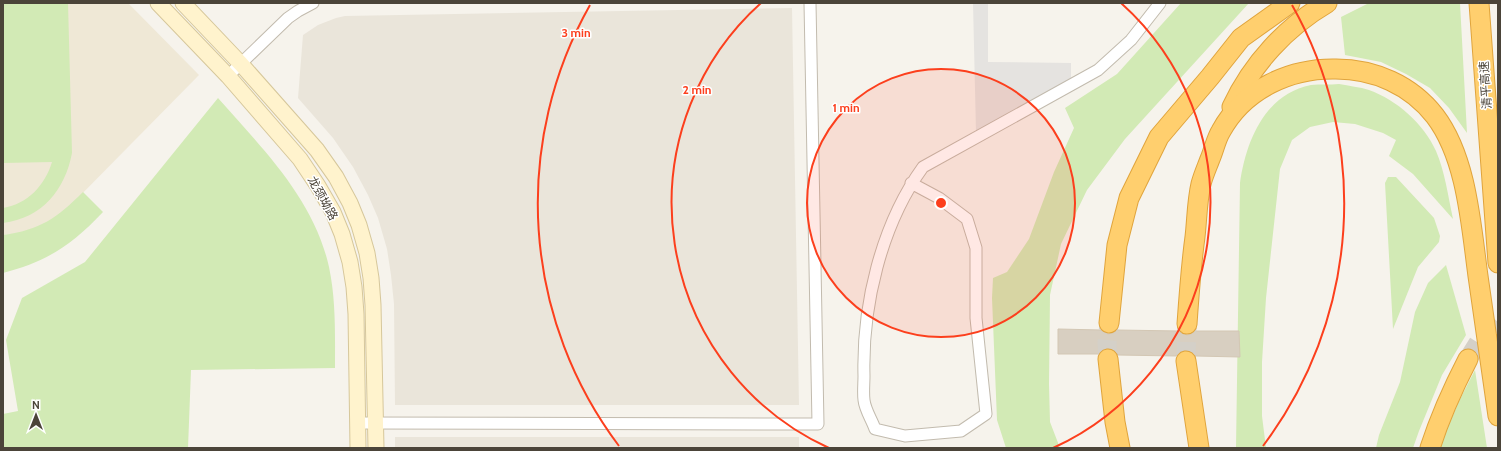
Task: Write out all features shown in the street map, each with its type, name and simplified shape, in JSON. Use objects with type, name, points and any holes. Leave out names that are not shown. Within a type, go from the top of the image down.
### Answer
[{"type":"highway","points":[[1109,323],[1117,245],[1128,198],[1158,137],[1210,77],[1241,38],[1273,3]]},
{"type":"highway","points":[[1241,38],[1290,3]]},
{"type":"highway","points":[[1187,324],[1189,283],[1201,184],[1221,131],[1237,96],[1249,76],[1266,54],[1289,31],[1314,10],[1327,3]]},
{"type":"highway","name":"清平高速","points":[[1479,3],[1498,263]]},
{"type":"highway","points":[[1221,131],[1233,113],[1249,97],[1269,83],[1292,74],[1323,68],[1348,69],[1368,72],[1391,80],[1409,92],[1436,117],[1457,159],[1467,195],[1498,416]]},
{"type":"highway","points":[[1108,359],[1115,422],[1120,448]]},
{"type":"highway","points":[[1430,448],[1451,392],[1468,359]]},
{"type":"highway","points":[[1186,361],[1199,448]]},
{"type":"highway","points":[[1115,422],[1128,448]]},
{"type":"main road","name":"龙颈坳路","points":[[158,3],[228,76],[300,159],[333,212],[342,234],[350,262],[356,314],[358,448]]},
{"type":"main road","name":"龙颈坳路","points":[[183,3],[241,64],[317,150],[336,177],[350,203],[359,225],[367,253],[372,291],[376,448]]},
{"type":"street","points":[[228,76],[288,18],[313,3]]},
{"type":"street","points":[[358,423],[818,424],[810,3]]},
{"type":"street","points":[[911,183],[939,198],[967,219],[976,248],[976,318],[986,414],[961,431],[905,436],[875,429],[864,402],[863,356],[868,311],[877,267],[892,224],[911,183],[923,167],[1098,70],[1131,40],[1160,3]]},
{"type":"shaded area","points":[[3,3],[128,3],[199,75],[66,210],[45,224],[21,233],[3,235]]},
{"type":"shaded area","points":[[973,3],[988,3],[988,62],[1071,63],[1071,80],[976,132]]},
{"type":"shaded area","points":[[792,8],[799,405],[395,405],[394,304],[387,249],[378,218],[353,167],[333,138],[298,98],[303,35],[318,25],[345,16]]},
{"type":"shaded area","points":[[395,437],[799,437],[799,448],[395,448]]},
{"type":"green space","points":[[3,3],[68,3],[72,153],[64,179],[50,200],[29,215],[17,220],[3,223],[3,208],[12,206],[28,198],[40,186],[52,162],[3,163]]},
{"type":"green space","points":[[1181,3],[1249,3],[1125,139],[1087,190],[1061,244],[1050,295],[1050,422],[1060,448],[1006,448],[997,420],[992,298],[993,278],[1007,272],[1029,239],[1054,172],[1074,128],[1065,108],[1117,74]]},
{"type":"green space","points":[[1369,3],[1460,3],[1467,133],[1449,108],[1430,88],[1381,62],[1345,55],[1341,17]]},
{"type":"green space","points":[[1339,84],[1366,89],[1379,94],[1390,100],[1417,122],[1431,141],[1442,167],[1453,219],[1413,174],[1389,156],[1396,140],[1383,133],[1355,124],[1333,122],[1310,127],[1292,140],[1280,169],[1266,298],[1262,362],[1262,416],[1266,448],[1236,448],[1240,183],[1247,151],[1260,122],[1281,98],[1295,90],[1311,85]]},
{"type":"green space","points":[[218,98],[285,176],[312,219],[322,242],[329,267],[333,292],[335,317],[335,368],[191,370],[188,448],[3,448],[3,414],[18,411],[6,340],[22,298],[85,262]]},
{"type":"green space","points":[[1388,177],[1396,177],[1434,218],[1440,236],[1439,242],[1418,267],[1393,329],[1385,183]]},
{"type":"green space","points":[[83,192],[103,212],[92,224],[58,251],[18,269],[3,273],[3,235],[16,233],[38,226],[56,216]]},
{"type":"green space","points":[[1446,265],[1466,335],[1442,375],[1413,448],[1376,448],[1379,435],[1400,382],[1415,312],[1428,283]]},
{"type":"green space","points":[[1475,370],[1487,448],[1439,448],[1459,401]]},
{"type":"building","points":[[1058,329],[1101,330],[1108,334],[1117,330],[1179,331],[1187,335],[1195,331],[1239,331],[1240,357],[1196,356],[1190,351],[1185,350],[1179,352],[1176,356],[1118,355],[1113,349],[1107,348],[1098,354],[1058,354]]},
{"type":"tunnel","points":[[1468,359],[1487,329],[1498,318]]},
{"type":"tunnel","points":[[1108,359],[1107,343],[1109,323]]},
{"type":"tunnel","points":[[1186,361],[1187,324]]}]
